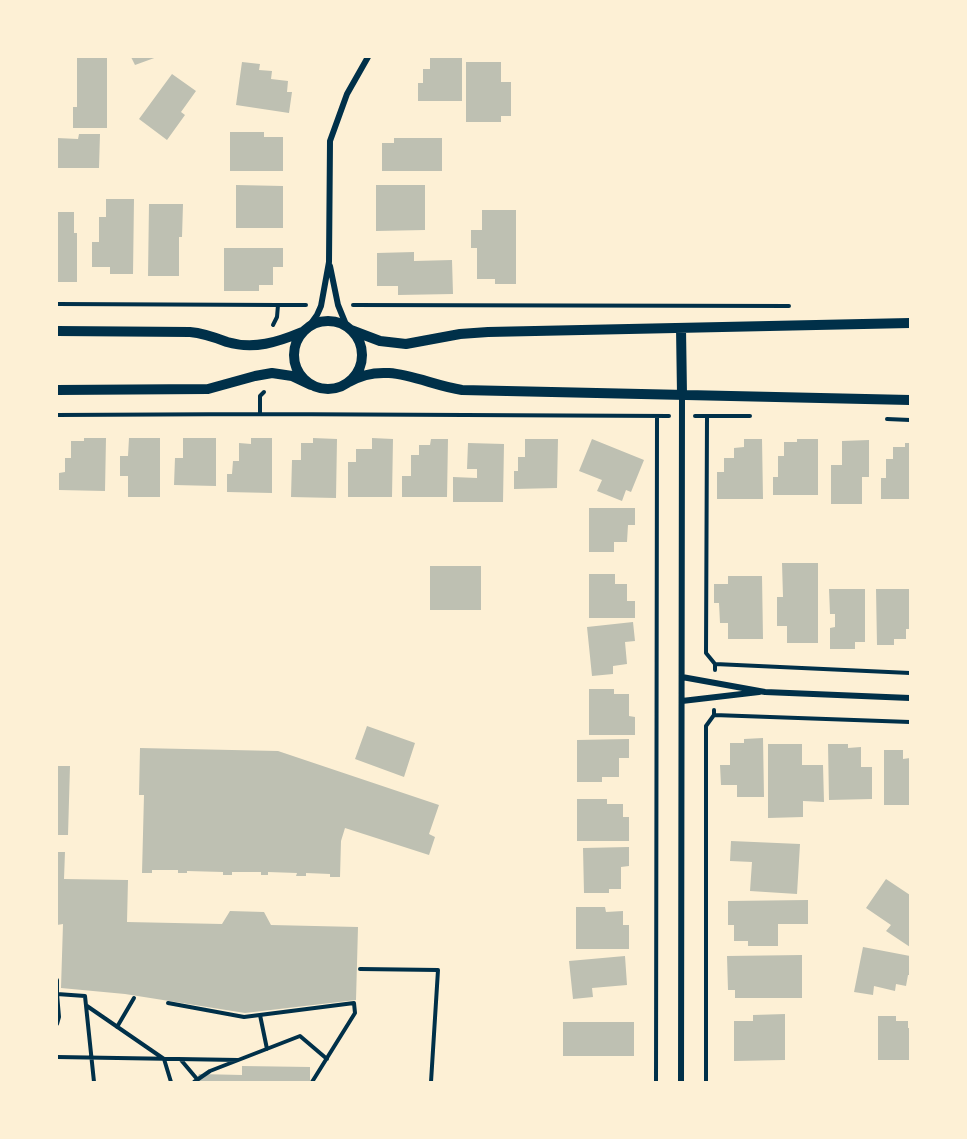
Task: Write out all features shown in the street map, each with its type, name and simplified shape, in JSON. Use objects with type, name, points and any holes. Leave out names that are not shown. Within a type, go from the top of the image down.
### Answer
[{"type":"street","points":[[311,385],[300,374],[294,361],[295,345],[321,306],[329,262],[330,141],[347,94],[368,57]]},
{"type":"street","points":[[329,262],[338,305],[349,329],[357,337],[362,352],[359,369],[349,382]]},
{"type":"street","points":[[57,331],[190,332],[243,345],[270,344],[326,321],[334,322],[380,341],[406,344],[460,334],[488,332],[910,323]]},
{"type":"street","points":[[681,328],[681,1082]]},
{"type":"street","points":[[57,390],[208,389],[272,373],[292,376],[311,385],[334,389],[364,375],[389,372],[410,375],[462,390],[910,400]]},
{"type":"street","points":[[682,677],[765,692],[910,698]]},
{"type":"street","points":[[682,701],[765,692]]},
{"type":"path","points":[[57,304],[321,306]]},
{"type":"path","points":[[270,344],[271,330],[277,317],[278,305]]},
{"type":"path","points":[[338,305],[790,306]]},
{"type":"path","points":[[260,414],[260,396],[272,385],[272,373]]},
{"type":"path","points":[[57,415],[760,416]]},
{"type":"path","points":[[656,1082],[657,416]]},
{"type":"path","points":[[707,416],[706,653],[715,664],[714,682]]},
{"type":"path","points":[[880,418],[910,420]]},
{"type":"path","points":[[715,664],[910,673]]},
{"type":"path","points":[[706,1082],[706,726],[714,715],[714,698]]},
{"type":"path","points":[[714,715],[910,722]]},
{"type":"path","points":[[360,969],[438,970],[431,1082]]},
{"type":"path","points":[[57,980],[59,1017],[57,1024]]},
{"type":"path","points":[[57,994],[85,996],[94,1082]]},
{"type":"path","points":[[117,1027],[134,998]]},
{"type":"path","points":[[168,1003],[244,1017],[354,1004],[355,1013],[312,1082]]},
{"type":"path","points":[[86,1005],[164,1059],[171,1082]]},
{"type":"path","points":[[260,1015],[267,1049]]},
{"type":"path","points":[[181,1059],[195,1081],[210,1071],[300,1036],[327,1059]]},
{"type":"path","points":[[57,1057],[238,1060]]},
{"type":"building","points":[[77,57],[107,57],[107,128],[73,128],[73,107],[77,107]]},
{"type":"building","points":[[131,57],[157,57],[135,65]]},
{"type":"building","points":[[430,57],[462,57],[462,101],[418,101],[418,83],[423,83],[423,69],[430,69]]},
{"type":"building","points":[[242,62],[260,64],[259,70],[272,71],[271,79],[288,81],[287,92],[292,92],[289,113],[236,105]]},
{"type":"building","points":[[466,62],[501,62],[501,82],[511,82],[511,116],[501,116],[501,122],[466,122]]},
{"type":"building","points":[[172,74],[196,91],[181,112],[185,115],[167,140],[139,119]]},
{"type":"building","points":[[230,132],[264,132],[264,137],[283,137],[283,171],[230,171]]},
{"type":"building","points":[[79,134],[100,134],[99,168],[57,168],[57,138],[78,139]]},
{"type":"building","points":[[394,138],[442,138],[442,171],[382,171],[382,143],[394,143]]},
{"type":"building","points":[[236,185],[283,186],[283,228],[236,228]]},
{"type":"building","points":[[376,185],[425,185],[425,230],[376,231]]},
{"type":"building","points":[[106,199],[134,199],[133,274],[110,274],[110,267],[92,267],[92,242],[99,242],[99,217],[106,217]]},
{"type":"building","points":[[149,204],[183,204],[182,237],[179,237],[179,276],[148,276]]},
{"type":"building","points":[[482,210],[516,210],[516,284],[495,284],[495,279],[477,279],[477,248],[471,248],[471,230],[482,230]]},
{"type":"building","points":[[57,212],[74,212],[74,233],[77,233],[77,282],[57,282]]},
{"type":"building","points":[[224,248],[283,248],[283,267],[273,267],[273,285],[259,285],[259,291],[224,291]]},
{"type":"building","points":[[414,252],[414,261],[452,260],[453,294],[398,295],[398,286],[377,286],[377,253]]},
{"type":"building","points":[[84,438],[106,438],[105,491],[59,490],[59,473],[65,472],[65,458],[71,458],[71,441],[84,441]]},
{"type":"building","points":[[129,438],[160,438],[160,497],[128,497],[128,476],[120,476],[120,456],[128,456]]},
{"type":"building","points":[[183,438],[216,438],[216,486],[174,485],[175,458],[183,458]]},
{"type":"building","points":[[251,438],[272,438],[272,493],[227,492],[227,474],[232,474],[233,461],[239,461],[239,443],[251,444]]},
{"type":"building","points":[[313,438],[337,439],[336,498],[291,497],[292,460],[301,460],[301,443],[313,443]]},
{"type":"building","points":[[372,438],[393,439],[392,497],[348,497],[348,462],[356,462],[356,449],[372,449]]},
{"type":"building","points":[[431,439],[448,439],[447,497],[402,497],[402,476],[411,476],[411,455],[419,455],[419,445],[430,445]]},
{"type":"building","points":[[525,439],[558,439],[557,488],[514,489],[514,471],[518,471],[518,457],[525,457]]},
{"type":"building","points":[[592,439],[644,460],[631,492],[626,490],[622,501],[597,491],[602,480],[579,471]]},
{"type":"building","points":[[744,439],[762,439],[763,499],[717,499],[717,472],[724,472],[724,458],[734,458],[734,448],[744,447]]},
{"type":"building","points":[[797,439],[818,439],[818,495],[773,495],[773,477],[778,477],[778,456],[784,456],[784,442],[797,442]]},
{"type":"building","points":[[869,440],[869,477],[862,477],[862,504],[831,504],[831,465],[842,465],[842,441]]},
{"type":"building","points":[[468,443],[504,444],[503,502],[453,502],[453,477],[477,478],[477,469],[467,469]]},
{"type":"building","points":[[905,443],[910,443],[910,499],[881,499],[881,478],[886,478],[886,459],[893,459],[893,447],[905,447]]},
{"type":"building","points":[[589,508],[635,508],[635,525],[628,525],[627,542],[614,542],[614,552],[589,552]]},
{"type":"building","points":[[782,563],[818,563],[818,643],[787,643],[787,626],[777,626],[777,597],[783,597]]},
{"type":"building","points":[[430,566],[481,566],[481,610],[430,610]]},
{"type":"building","points":[[589,574],[615,574],[615,584],[627,584],[627,601],[635,601],[635,618],[589,618]]},
{"type":"building","points":[[728,576],[762,576],[763,639],[728,639],[728,623],[720,623],[719,603],[714,603],[714,584],[728,584]]},
{"type":"building","points":[[829,589],[865,589],[865,642],[855,642],[855,649],[830,649],[830,628],[835,627],[835,614],[830,614]]},
{"type":"building","points":[[876,589],[910,589],[910,629],[906,629],[906,639],[894,639],[894,645],[877,645]]},
{"type":"building","points":[[633,622],[635,641],[625,642],[627,664],[613,666],[613,674],[592,676],[587,627]]},
{"type":"building","points":[[589,689],[614,689],[614,694],[629,694],[629,716],[635,717],[635,735],[589,735]]},
{"type":"building","points":[[367,726],[415,743],[404,777],[355,759]]},
{"type":"building","points":[[763,738],[764,797],[737,797],[737,785],[721,785],[720,765],[730,765],[730,743],[744,743],[744,739]]},
{"type":"building","points":[[629,739],[629,758],[619,758],[619,777],[602,777],[602,782],[577,782],[577,740]]},
{"type":"building","points":[[768,744],[802,744],[802,765],[823,765],[824,802],[803,801],[803,817],[768,818]]},
{"type":"building","points":[[828,744],[848,744],[848,748],[861,747],[861,767],[872,767],[872,799],[829,800]]},
{"type":"building","points":[[140,748],[278,751],[439,805],[429,834],[435,837],[429,855],[345,828],[341,841],[340,877],[330,877],[330,874],[306,873],[306,876],[296,876],[297,873],[268,872],[268,875],[261,875],[261,872],[232,872],[232,875],[223,875],[223,872],[178,873],[178,870],[152,870],[152,873],[142,873],[144,795],[139,795]]},
{"type":"building","points":[[884,750],[903,750],[903,759],[910,758],[910,805],[884,805]]},
{"type":"building","points":[[57,766],[70,766],[68,835],[57,835]]},
{"type":"building","points":[[577,799],[607,799],[607,804],[623,804],[623,817],[629,817],[629,841],[577,841]]},
{"type":"building","points":[[731,841],[800,844],[797,894],[750,891],[752,862],[730,861]]},
{"type":"building","points":[[629,847],[629,866],[621,867],[621,889],[609,889],[609,893],[584,893],[583,848]]},
{"type":"building","points":[[57,852],[65,852],[64,879],[128,880],[127,922],[222,924],[230,911],[264,912],[271,925],[358,927],[356,1000],[245,1013],[125,994],[61,988],[63,924],[57,925]]},
{"type":"building","points":[[886,879],[910,895],[910,947],[886,931],[891,925],[866,908]]},
{"type":"building","points":[[808,900],[808,924],[778,924],[778,946],[748,946],[748,941],[734,941],[734,925],[728,925],[728,901]]},
{"type":"building","points":[[576,907],[605,907],[606,912],[623,911],[623,925],[629,925],[629,949],[576,949]]},
{"type":"building","points":[[863,947],[910,956],[910,975],[908,975],[906,986],[896,984],[895,991],[874,986],[873,995],[854,992]]},
{"type":"building","points":[[802,955],[802,998],[735,998],[735,990],[728,990],[727,956]]},
{"type":"building","points":[[625,956],[627,985],[592,988],[593,997],[573,999],[569,961]]},
{"type":"building","points":[[785,1014],[785,1060],[734,1061],[734,1021],[753,1021],[753,1015]]},
{"type":"building","points":[[878,1016],[896,1016],[896,1021],[908,1021],[910,1060],[878,1060]]},
{"type":"building","points":[[563,1022],[634,1022],[634,1056],[563,1056]]},
{"type":"building","points":[[242,1066],[310,1067],[310,1082],[196,1082],[199,1074],[242,1075]]}]
